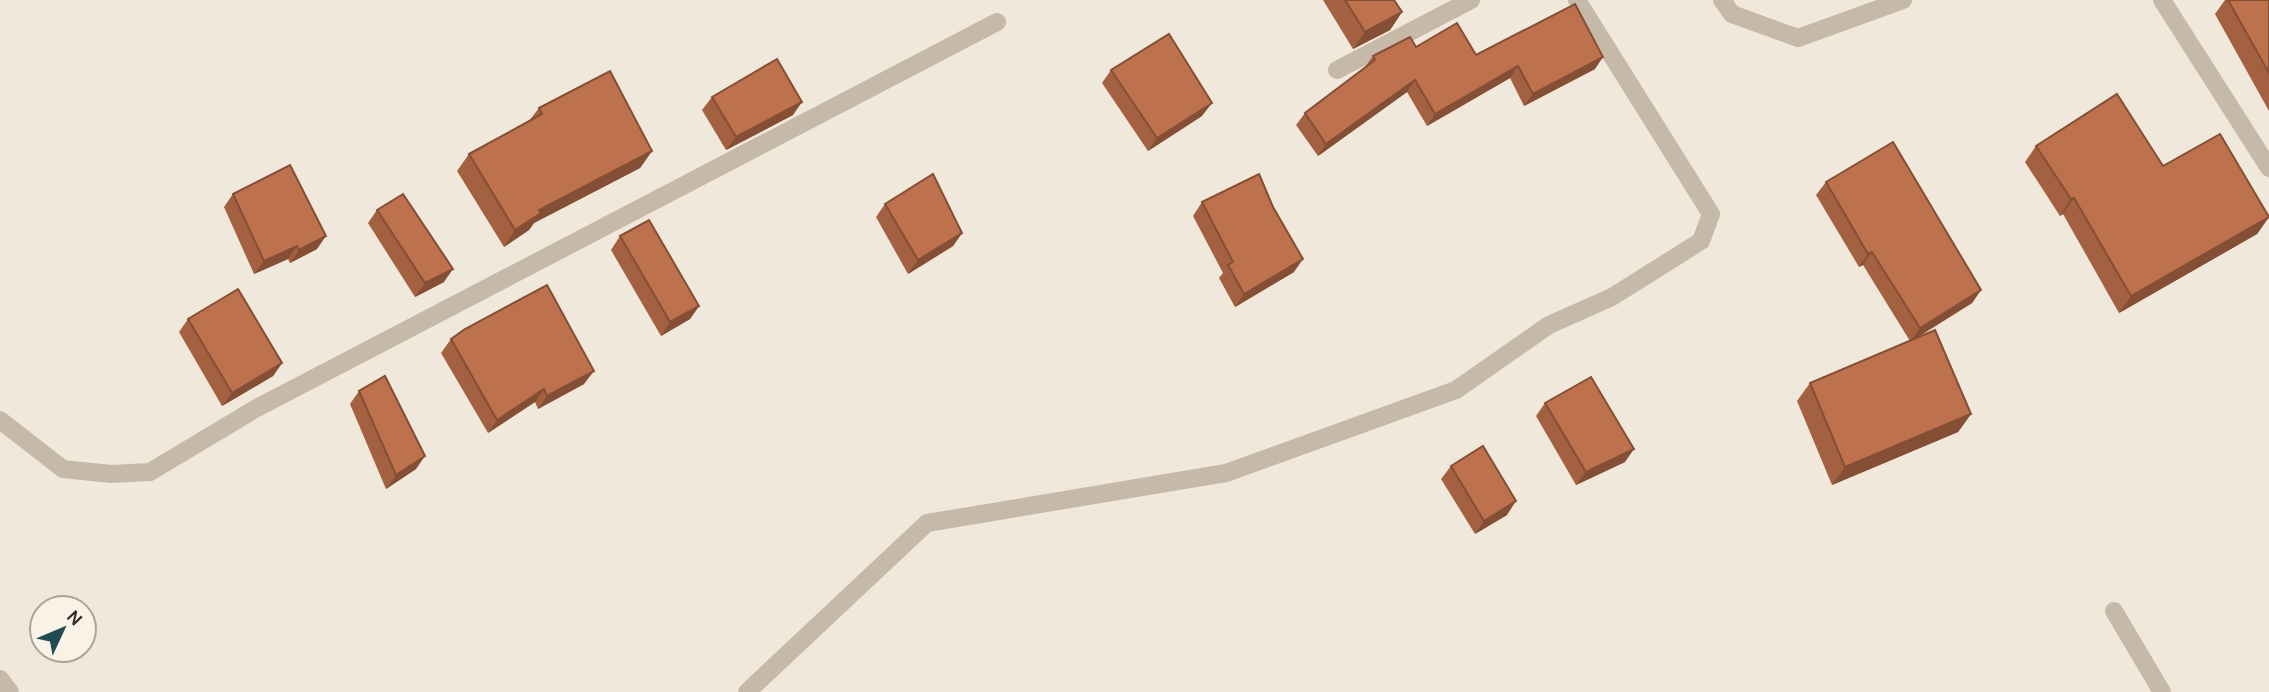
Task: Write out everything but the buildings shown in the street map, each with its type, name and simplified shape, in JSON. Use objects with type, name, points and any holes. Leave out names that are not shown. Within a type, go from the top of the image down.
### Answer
[{"type":"street","points":[[1337,70],[1471,0]]},
{"type":"street","points":[[747,692],[927,523],[1226,473],[1456,390],[1549,326],[1612,297],[1701,241],[1711,214],[1577,0]]},
{"type":"street","points":[[1722,0],[1732,14],[1798,38],[1903,0]]},
{"type":"street","points":[[2162,0],[2269,168]]},
{"type":"street","points":[[0,419],[63,469],[111,474],[150,472],[255,409],[997,22]]},
{"type":"street","points":[[2114,611],[2162,692]]},
{"type":"street","points":[[0,679],[10,692]]}]
